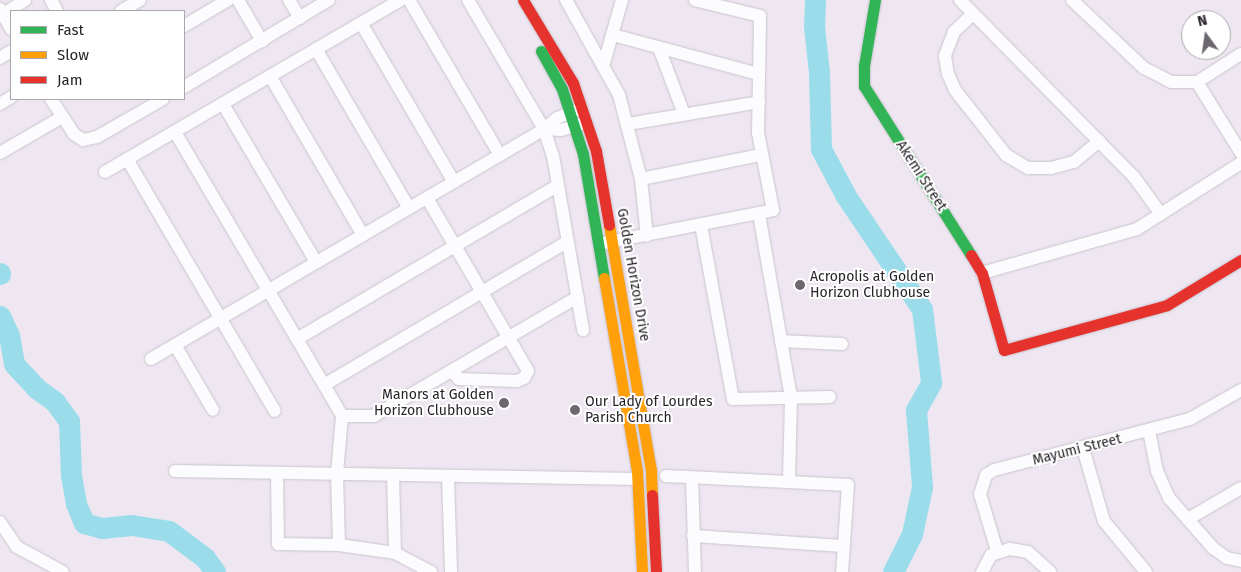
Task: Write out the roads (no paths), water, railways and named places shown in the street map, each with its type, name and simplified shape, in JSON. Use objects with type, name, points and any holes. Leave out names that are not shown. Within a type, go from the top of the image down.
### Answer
[{"type":"street","points":[[10,27],[1,11],[25,0]]},
{"type":"street","points":[[123,10],[140,0]]},
{"type":"street","points":[[185,25],[228,0]]},
{"type":"street","points":[[238,0],[262,41]]},
{"type":"street","points":[[289,0],[300,18]]},
{"type":"street","points":[[185,86],[329,0]]},
{"type":"street","points":[[105,172],[400,0]]},
{"type":"street","points":[[409,0],[500,155]]},
{"type":"street","points":[[468,0],[544,130],[558,185],[584,330]]},
{"type":"street","name":"Golden Horizon Drive","points":[[509,0],[578,110],[588,121],[613,242],[651,470],[656,572]]},
{"type":"street","name":"Golden Horizon Drive","points":[[523,0],[559,58],[578,110],[575,125],[599,244],[637,479],[642,572]]},
{"type":"street","points":[[566,0],[604,63],[620,95],[640,179],[647,236]]},
{"type":"street","points":[[604,63],[622,0]]},
{"type":"street","points":[[599,244],[773,210],[760,155],[758,102],[760,16],[695,0]]},
{"type":"street","name":"Akemi Street","points":[[876,0],[864,66],[864,86],[982,273],[1004,350],[1167,305],[1241,260]]},
{"type":"street","points":[[960,0],[1134,177],[1161,214]]},
{"type":"street","points":[[1072,0],[1144,68],[1171,82],[1197,82],[1241,54]]},
{"type":"street","points":[[973,14],[954,32],[945,56],[948,74],[955,90],[1006,155],[1028,168],[1051,168],[1074,162],[1099,141]]},
{"type":"street","points":[[360,23],[454,182]]},
{"type":"street","points":[[613,35],[759,74]]},
{"type":"street","points":[[659,48],[684,114]]},
{"type":"street","points":[[316,49],[409,208]]},
{"type":"street","points":[[270,76],[363,235]]},
{"type":"street","points":[[1197,82],[1241,153]]},
{"type":"street","points":[[55,100],[62,117],[78,139],[90,140],[161,100]]},
{"type":"street","points":[[628,124],[758,102]]},
{"type":"street","points":[[223,104],[316,262]]},
{"type":"street","points":[[151,359],[544,130],[556,118],[578,110]]},
{"type":"street","points":[[0,153],[62,117]]},
{"type":"street","points":[[544,130],[588,121]]},
{"type":"street","points":[[175,132],[342,416],[337,474],[339,545]]},
{"type":"street","points":[[640,179],[760,155]]},
{"type":"street","points":[[127,159],[275,411]]},
{"type":"street","points":[[982,273],[1137,229],[1241,163]]},
{"type":"street","points":[[297,339],[558,185]]},
{"type":"street","points":[[427,198],[528,371],[524,378],[517,381],[459,379],[452,371]]},
{"type":"street","points":[[759,214],[792,398],[789,482]]},
{"type":"street","points":[[701,225],[733,399],[830,398]]},
{"type":"street","points":[[324,385],[568,241]]},
{"type":"street","points":[[342,416],[374,416],[578,297]]},
{"type":"street","points":[[781,341],[842,344]]},
{"type":"street","points":[[175,345],[213,410]]},
{"type":"street","name":"Mayumi Street","points":[[997,551],[981,502],[981,488],[986,475],[994,470],[1190,419],[1241,390]]},
{"type":"street","points":[[1149,431],[1162,486],[1213,548],[1227,558],[1241,561]]},
{"type":"street","points":[[1084,448],[1104,521],[1146,572]]},
{"type":"street","points":[[175,471],[637,479]]},
{"type":"street","points":[[277,473],[278,544],[339,545],[395,553],[431,572]]},
{"type":"street","points":[[393,475],[395,553]]},
{"type":"street","points":[[448,476],[451,572]]},
{"type":"street","points":[[666,476],[848,485],[842,572]]},
{"type":"street","points":[[692,478],[695,572]]},
{"type":"street","points":[[1188,519],[1241,488]]},
{"type":"street","points":[[0,522],[17,547],[63,572]]},
{"type":"street","points":[[693,536],[844,546]]},
{"type":"street","points":[[982,572],[990,555],[997,551],[1028,552],[1050,572]]},
{"type":"waterway","points":[[815,0],[814,26],[819,73],[821,149],[846,196],[922,309],[931,383],[916,410],[922,487],[912,534],[893,572]]},
{"type":"waterway","points":[[0,316],[9,335],[14,364],[36,388],[55,402],[69,421],[71,475],[76,504],[84,523],[102,528],[131,525],[169,531],[205,558],[215,572]]},
{"type":"place","name":"Acropolis at Golden Horizon Clubhouse","points":[[800,285]]},
{"type":"place","name":"Manors at Golden Horizon Clubhouse","points":[[504,403]]},
{"type":"place","name":"Our Lady of Lourdes Parish Church","points":[[575,410]]}]
